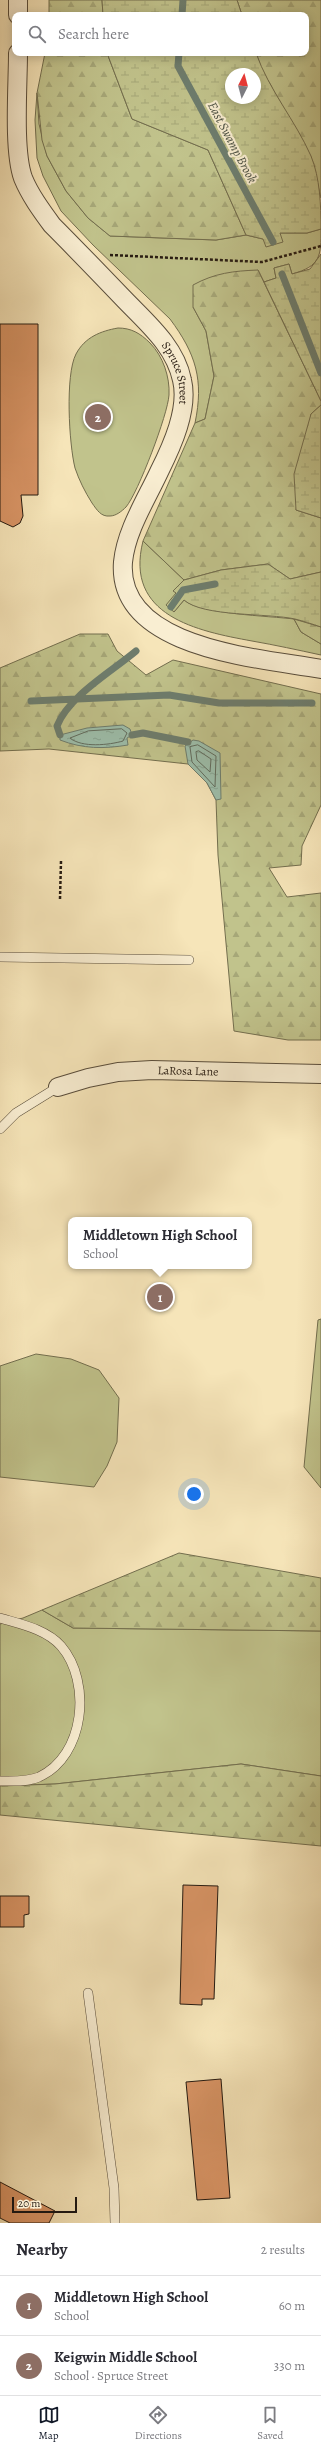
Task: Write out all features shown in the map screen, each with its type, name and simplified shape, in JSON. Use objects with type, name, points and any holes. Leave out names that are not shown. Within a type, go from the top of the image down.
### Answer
[{"type":"street","points":[[18,0],[18,12]]},
{"type":"street","name":"Spruce Street","points":[[18,56],[19,150],[23,177],[37,205],[52,225],[163,340],[177,364],[183,382],[184,400],[176,434],[133,527],[126,549],[123,572],[130,596],[138,609],[156,625],[192,644],[321,669]]},
{"type":"street","name":"LaRosa Lane","points":[[58,1087],[88,1078],[118,1072],[152,1070],[321,1074]]},
{"type":"lane","points":[[0,957],[189,960]]},
{"type":"lane","points":[[0,1129],[21,1110],[58,1087]]},
{"type":"lane","points":[[0,1618],[28,1626],[60,1645],[76,1676],[80,1717],[71,1744],[55,1767],[39,1777],[21,1781],[0,1781]]},
{"type":"lane","points":[[88,1993],[114,2188],[115,2223]]},
{"type":"path","points":[[110,255],[262,262],[321,246]]},
{"type":"path","points":[[60,899],[61,861]]},
{"type":"green space","points":[[49,0],[102,0],[103,12],[49,12]]},
{"type":"green space","points":[[102,0],[237,0],[241,12],[103,12]]},
{"type":"green space","points":[[237,0],[321,0],[321,198],[311,157],[262,70],[257,56],[309,56],[309,12],[241,12]]},
{"type":"green space","points":[[44,56],[108,56],[132,119],[208,150],[246,235],[216,240],[110,236],[88,218],[66,191],[47,156],[42,140],[37,93]]},
{"type":"green space","points":[[108,56],[257,56],[268,80],[305,143],[314,164],[318,182],[321,229],[307,233],[280,233],[283,242],[266,247],[263,239],[246,235],[208,150],[132,119]]},
{"type":"green space","points":[[37,93],[39,124],[47,156],[66,191],[88,218],[110,236],[216,240],[246,235],[263,239],[280,233],[307,233],[321,229],[321,246],[319,253],[317,259],[309,267],[292,274],[289,264],[274,268],[276,278],[264,282],[258,270],[193,307],[206,331],[214,376],[205,419],[195,423],[199,394],[196,368],[186,344],[170,319],[93,245],[61,211],[43,176],[37,158],[35,120]]},
{"type":"green space","points":[[321,254],[321,401],[264,282],[276,278],[274,268],[289,264],[292,274],[310,269]]},
{"type":"green space","points":[[258,270],[321,401],[321,405],[311,414],[296,510],[321,518],[321,572],[290,579],[268,564],[221,570],[184,580],[143,541],[195,423],[205,419],[214,376],[206,331],[193,307],[193,285],[224,273]]},
{"type":"green space","points":[[118,328],[127,329],[139,334],[155,348],[165,367],[169,395],[164,419],[138,486],[126,507],[121,512],[112,516],[107,516],[100,512],[92,503],[82,486],[75,468],[71,443],[69,393],[73,364],[76,354],[80,348],[94,336]]},
{"type":"green space","points":[[321,405],[321,518],[296,510],[294,474],[311,414]]},
{"type":"green space","points":[[143,541],[184,580],[174,591],[176,593],[174,612],[184,600],[192,605],[219,611],[294,619],[301,632],[321,644],[321,655],[209,632],[188,625],[170,615],[155,603],[144,587],[140,566]]},
{"type":"green space","points":[[268,564],[290,579],[321,572],[321,627],[283,617],[220,612],[193,605],[184,600],[174,612],[166,605],[176,593],[173,591],[184,580],[221,570]]},
{"type":"green space","points":[[294,619],[321,627],[321,644],[301,632]]},
{"type":"green space","points":[[80,634],[108,634],[117,651],[146,675],[173,660],[321,694],[321,805],[302,846],[301,865],[269,868],[287,897],[321,893],[321,1040],[288,1040],[234,1031],[218,855],[216,800],[207,783],[188,764],[49,749],[0,751],[0,668]]},
{"type":"green space","points":[[321,1319],[321,1488],[304,1467],[318,1320]]},
{"type":"green space","points":[[36,1354],[71,1359],[99,1370],[119,1398],[117,1442],[107,1466],[94,1487],[0,1477],[0,1366]]},
{"type":"green space","points":[[179,1553],[321,1578],[321,1631],[73,1628],[42,1610]]},
{"type":"green space","points":[[42,1610],[73,1628],[321,1631],[321,1776],[241,1764],[55,1784],[0,1786],[0,1624],[23,1618]]},
{"type":"green space","points":[[241,1764],[321,1776],[321,1846],[0,1815],[0,1786],[55,1784]]},
{"type":"water","points":[[123,725],[130,729],[132,735],[127,738],[128,745],[85,747],[60,740],[60,735],[87,728]]},
{"type":"water","points":[[193,740],[199,741],[220,753],[221,799],[216,800],[207,783],[188,764],[185,746]]},
{"type":"building","points":[[0,324],[38,324],[38,495],[21,495],[23,516],[20,523],[13,527],[0,521]]},
{"type":"building","points":[[183,1885],[218,1886],[214,1999],[202,1999],[202,2005],[180,2004]]},
{"type":"building","points":[[0,1896],[29,1896],[29,1914],[24,1915],[24,1927],[0,1927]]},
{"type":"building","points":[[221,2079],[230,2198],[197,2200],[186,2082]]},
{"type":"building","points":[[0,2182],[55,2211],[49,2223],[10,2223],[0,2218]]},
{"type":"waterway","name":"East Swamp Brook","points":[[182,12],[183,0]]},
{"type":"waterway","name":"East Swamp Brook","points":[[179,56],[178,66],[273,242]]},
{"type":"waterway","name":"East Swamp Brook","points":[[282,274],[321,373]]},
{"type":"waterway","points":[[171,607],[183,590],[215,584]]},
{"type":"waterway","points":[[60,735],[57,726],[71,705],[92,685],[136,651]]},
{"type":"waterway","points":[[31,701],[169,695],[219,703],[312,703]]},
{"type":"waterway","points":[[132,735],[143,733],[188,742]]},
{"type":"place","name":"Keigwin Middle School","points":[[98,417]]},
{"type":"place","name":"Middletown High School","points":[[160,1297]]}]
